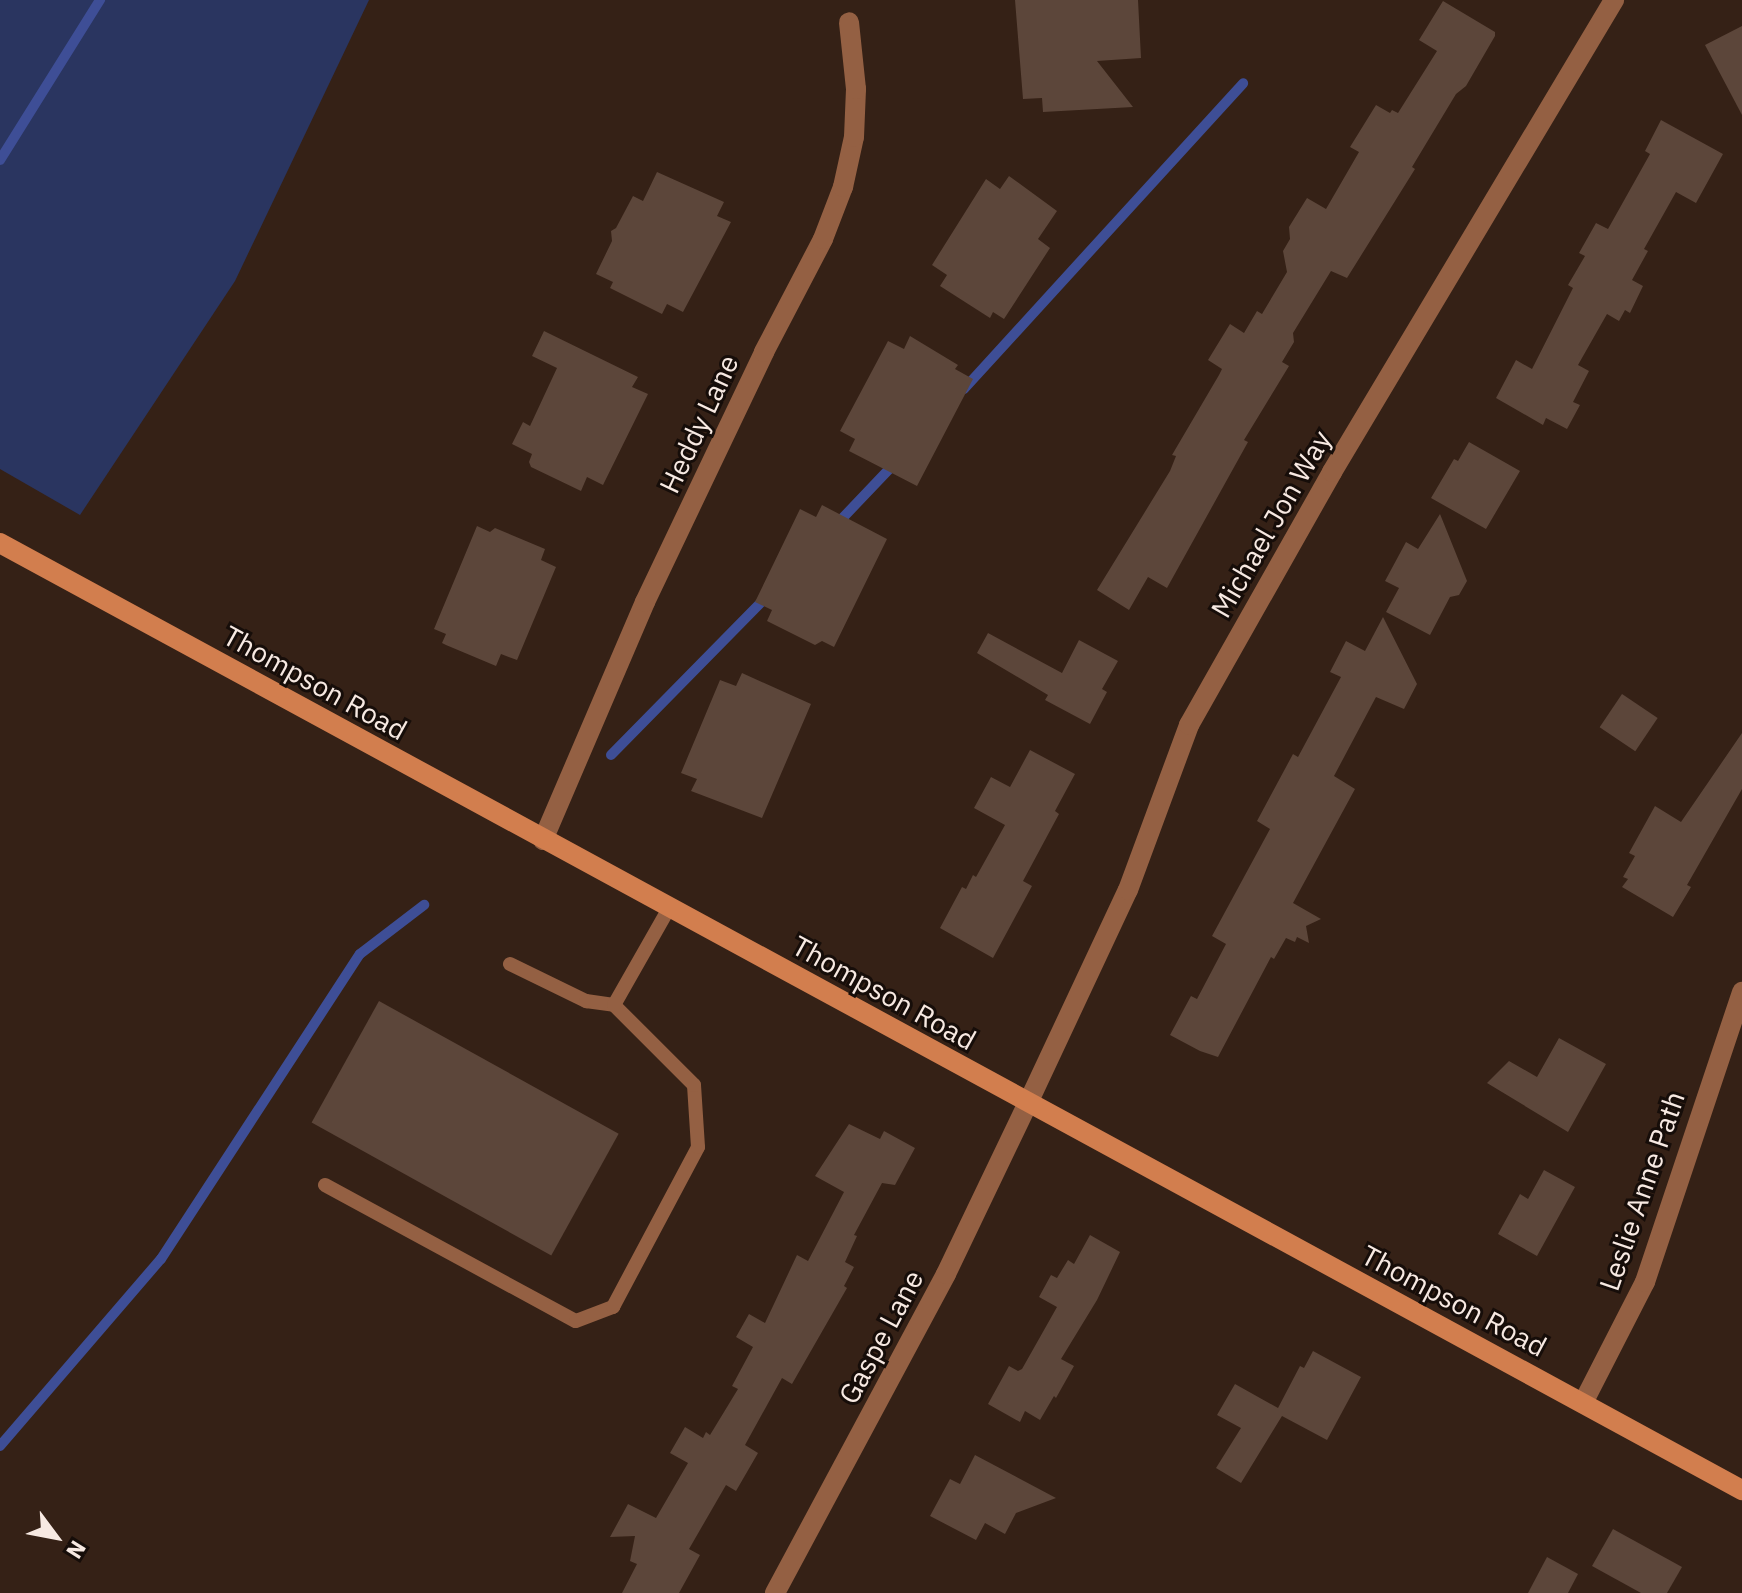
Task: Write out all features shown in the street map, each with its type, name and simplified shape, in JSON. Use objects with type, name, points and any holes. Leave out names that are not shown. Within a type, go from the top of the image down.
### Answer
[{"type":"street","name":"Michael Jon Way","points":[[1028,1103],[1128,890],[1189,725],[1332,472],[1614,0]]},
{"type":"street","name":"Heddy Lane","points":[[543,840],[645,602],[764,352],[823,239],[843,187],[854,137],[856,89],[849,22]]},
{"type":"street","name":"Thompson Road","points":[[0,543],[1742,1490]]},
{"type":"street","name":"Leslie Anne Path","points":[[1583,1403],[1645,1282],[1742,992]]},
{"type":"street","name":"Gaspe Lane","points":[[775,1593],[946,1274],[1028,1103]]},
{"type":"lane","points":[[614,1005],[669,908]]},
{"type":"lane","points":[[325,1185],[576,1321],[613,1307],[698,1147],[694,1085],[614,1005],[586,1001],[510,964]]},
{"type":"shaded area","points":[[0,0],[369,0],[235,281],[80,515],[0,469]]},
{"type":"building","points":[[1015,0],[1138,0],[1141,58],[1097,61],[1133,107],[1043,112],[1042,98],[1023,99]]},
{"type":"building","points":[[1443,1],[1495,32],[1495,36],[1466,86],[1456,94],[1412,167],[1415,169],[1347,278],[1331,271],[1293,333],[1294,342],[1282,362],[1289,366],[1244,440],[1248,442],[1167,588],[1148,577],[1129,610],[1097,590],[1170,471],[1176,456],[1172,455],[1222,369],[1208,360],[1230,324],[1244,333],[1257,311],[1262,314],[1287,272],[1283,251],[1290,239],[1289,227],[1307,198],[1326,209],[1359,152],[1350,147],[1376,105],[1390,113],[1392,110],[1398,113],[1437,51],[1419,40]]},
{"type":"building","points":[[1742,26],[1742,115],[1705,45]]},
{"type":"building","points":[[1661,120],[1723,154],[1696,203],[1676,192],[1644,249],[1648,251],[1632,280],[1643,286],[1630,313],[1625,310],[1619,321],[1607,314],[1578,365],[1589,371],[1573,402],[1580,405],[1567,429],[1546,418],[1543,425],[1496,398],[1516,360],[1532,369],[1573,288],[1568,285],[1585,256],[1579,253],[1596,223],[1608,229],[1650,154],[1645,151]]},
{"type":"building","points":[[657,172],[724,202],[717,216],[731,222],[683,312],[667,304],[662,314],[610,288],[613,282],[596,274],[612,241],[611,231],[616,228],[633,196],[643,201]]},
{"type":"building","points":[[1009,176],[1057,211],[1038,239],[1050,248],[1004,319],[993,312],[990,318],[940,286],[947,275],[932,265],[986,179],[1000,189]]},
{"type":"building","points":[[544,331],[638,377],[632,387],[648,394],[603,485],[587,477],[581,491],[531,467],[532,454],[512,444],[523,422],[530,426],[557,368],[532,356]]},
{"type":"building","points":[[910,336],[958,365],[955,369],[973,379],[917,486],[849,451],[855,439],[840,431],[888,341],[904,349]]},
{"type":"building","points":[[1469,442],[1520,471],[1486,529],[1431,498],[1454,459],[1458,461]]},
{"type":"building","points":[[822,505],[887,539],[834,647],[822,641],[815,645],[767,621],[772,610],[755,602],[800,509],[816,517]]},
{"type":"building","points":[[1440,514],[1467,581],[1459,595],[1450,597],[1430,635],[1386,612],[1399,588],[1385,581],[1406,542],[1418,549]]},
{"type":"building","points":[[477,526],[490,532],[495,528],[545,549],[541,560],[556,567],[517,660],[501,654],[496,666],[442,643],[446,634],[434,629]]},
{"type":"building","points":[[1383,617],[1417,684],[1404,709],[1376,697],[1334,776],[1355,789],[1293,903],[1321,919],[1306,926],[1309,943],[1297,937],[1295,942],[1286,938],[1274,959],[1271,957],[1218,1057],[1200,1051],[1170,1035],[1191,996],[1197,999],[1226,944],[1212,936],[1270,829],[1257,821],[1293,754],[1298,757],[1341,677],[1330,672],[1346,641],[1365,651]]},
{"type":"building","points":[[988,633],[1062,673],[1079,640],[1118,661],[1102,689],[1107,692],[1090,724],[1045,700],[1048,695],[977,653]]},
{"type":"building","points":[[742,673],[811,704],[762,818],[691,791],[697,779],[681,773],[720,680],[736,686]]},
{"type":"building","points":[[1622,694],[1658,718],[1635,751],[1600,727]]},
{"type":"building","points":[[1742,733],[1742,789],[1687,885],[1691,887],[1673,917],[1622,887],[1628,879],[1623,877],[1635,856],[1629,853],[1655,806],[1681,822]]},
{"type":"building","points":[[1030,750],[1075,774],[1055,811],[1059,814],[1023,881],[1032,886],[993,958],[940,928],[962,887],[966,889],[973,875],[976,877],[1005,825],[974,808],[991,777],[1010,787]]},
{"type":"building","points":[[379,1001],[619,1134],[551,1255],[312,1123]]},
{"type":"building","points":[[1559,1038],[1606,1064],[1568,1132],[1487,1083],[1509,1061],[1537,1077]]},
{"type":"building","points":[[849,1124],[880,1139],[884,1131],[915,1148],[895,1185],[882,1183],[854,1235],[857,1236],[845,1262],[854,1267],[844,1286],[847,1288],[792,1384],[782,1378],[745,1445],[758,1453],[736,1491],[726,1485],[689,1549],[700,1555],[679,1593],[622,1593],[637,1564],[630,1561],[635,1536],[610,1537],[628,1504],[656,1518],[688,1463],[670,1453],[685,1427],[703,1438],[706,1432],[710,1435],[738,1389],[732,1386],[753,1347],[736,1337],[749,1314],[765,1323],[797,1255],[808,1261],[844,1192],[815,1176]]},
{"type":"building","points":[[1544,1170],[1575,1187],[1537,1256],[1498,1234],[1520,1194],[1528,1199]]},
{"type":"building","points":[[1090,1235],[1120,1252],[1097,1300],[1061,1359],[1074,1366],[1056,1398],[1054,1396],[1040,1420],[1025,1411],[1020,1422],[988,1404],[1009,1366],[1018,1371],[1022,1369],[1057,1307],[1039,1297],[1051,1275],[1057,1278],[1068,1260],[1074,1264]]},
{"type":"building","points":[[1313,1351],[1361,1377],[1327,1440],[1282,1416],[1241,1483],[1216,1468],[1241,1428],[1217,1415],[1235,1384],[1278,1408],[1300,1366],[1304,1368]]},
{"type":"building","points":[[975,1455],[1056,1498],[1016,1513],[1005,1534],[985,1523],[976,1540],[930,1516],[950,1479],[960,1484]]},
{"type":"building","points":[[1613,1529],[1682,1567],[1667,1593],[1641,1593],[1592,1566]]},
{"type":"building","points":[[1547,1557],[1578,1574],[1568,1593],[1528,1593]]},
{"type":"waterway","points":[[0,160],[100,0]]},
{"type":"waterway","points":[[964,389],[1243,83]]},
{"type":"waterway","points":[[835,526],[896,462]]},
{"type":"waterway","points":[[611,755],[768,595]]},
{"type":"waterway","points":[[0,1446],[161,1259],[360,954],[424,905]]}]
